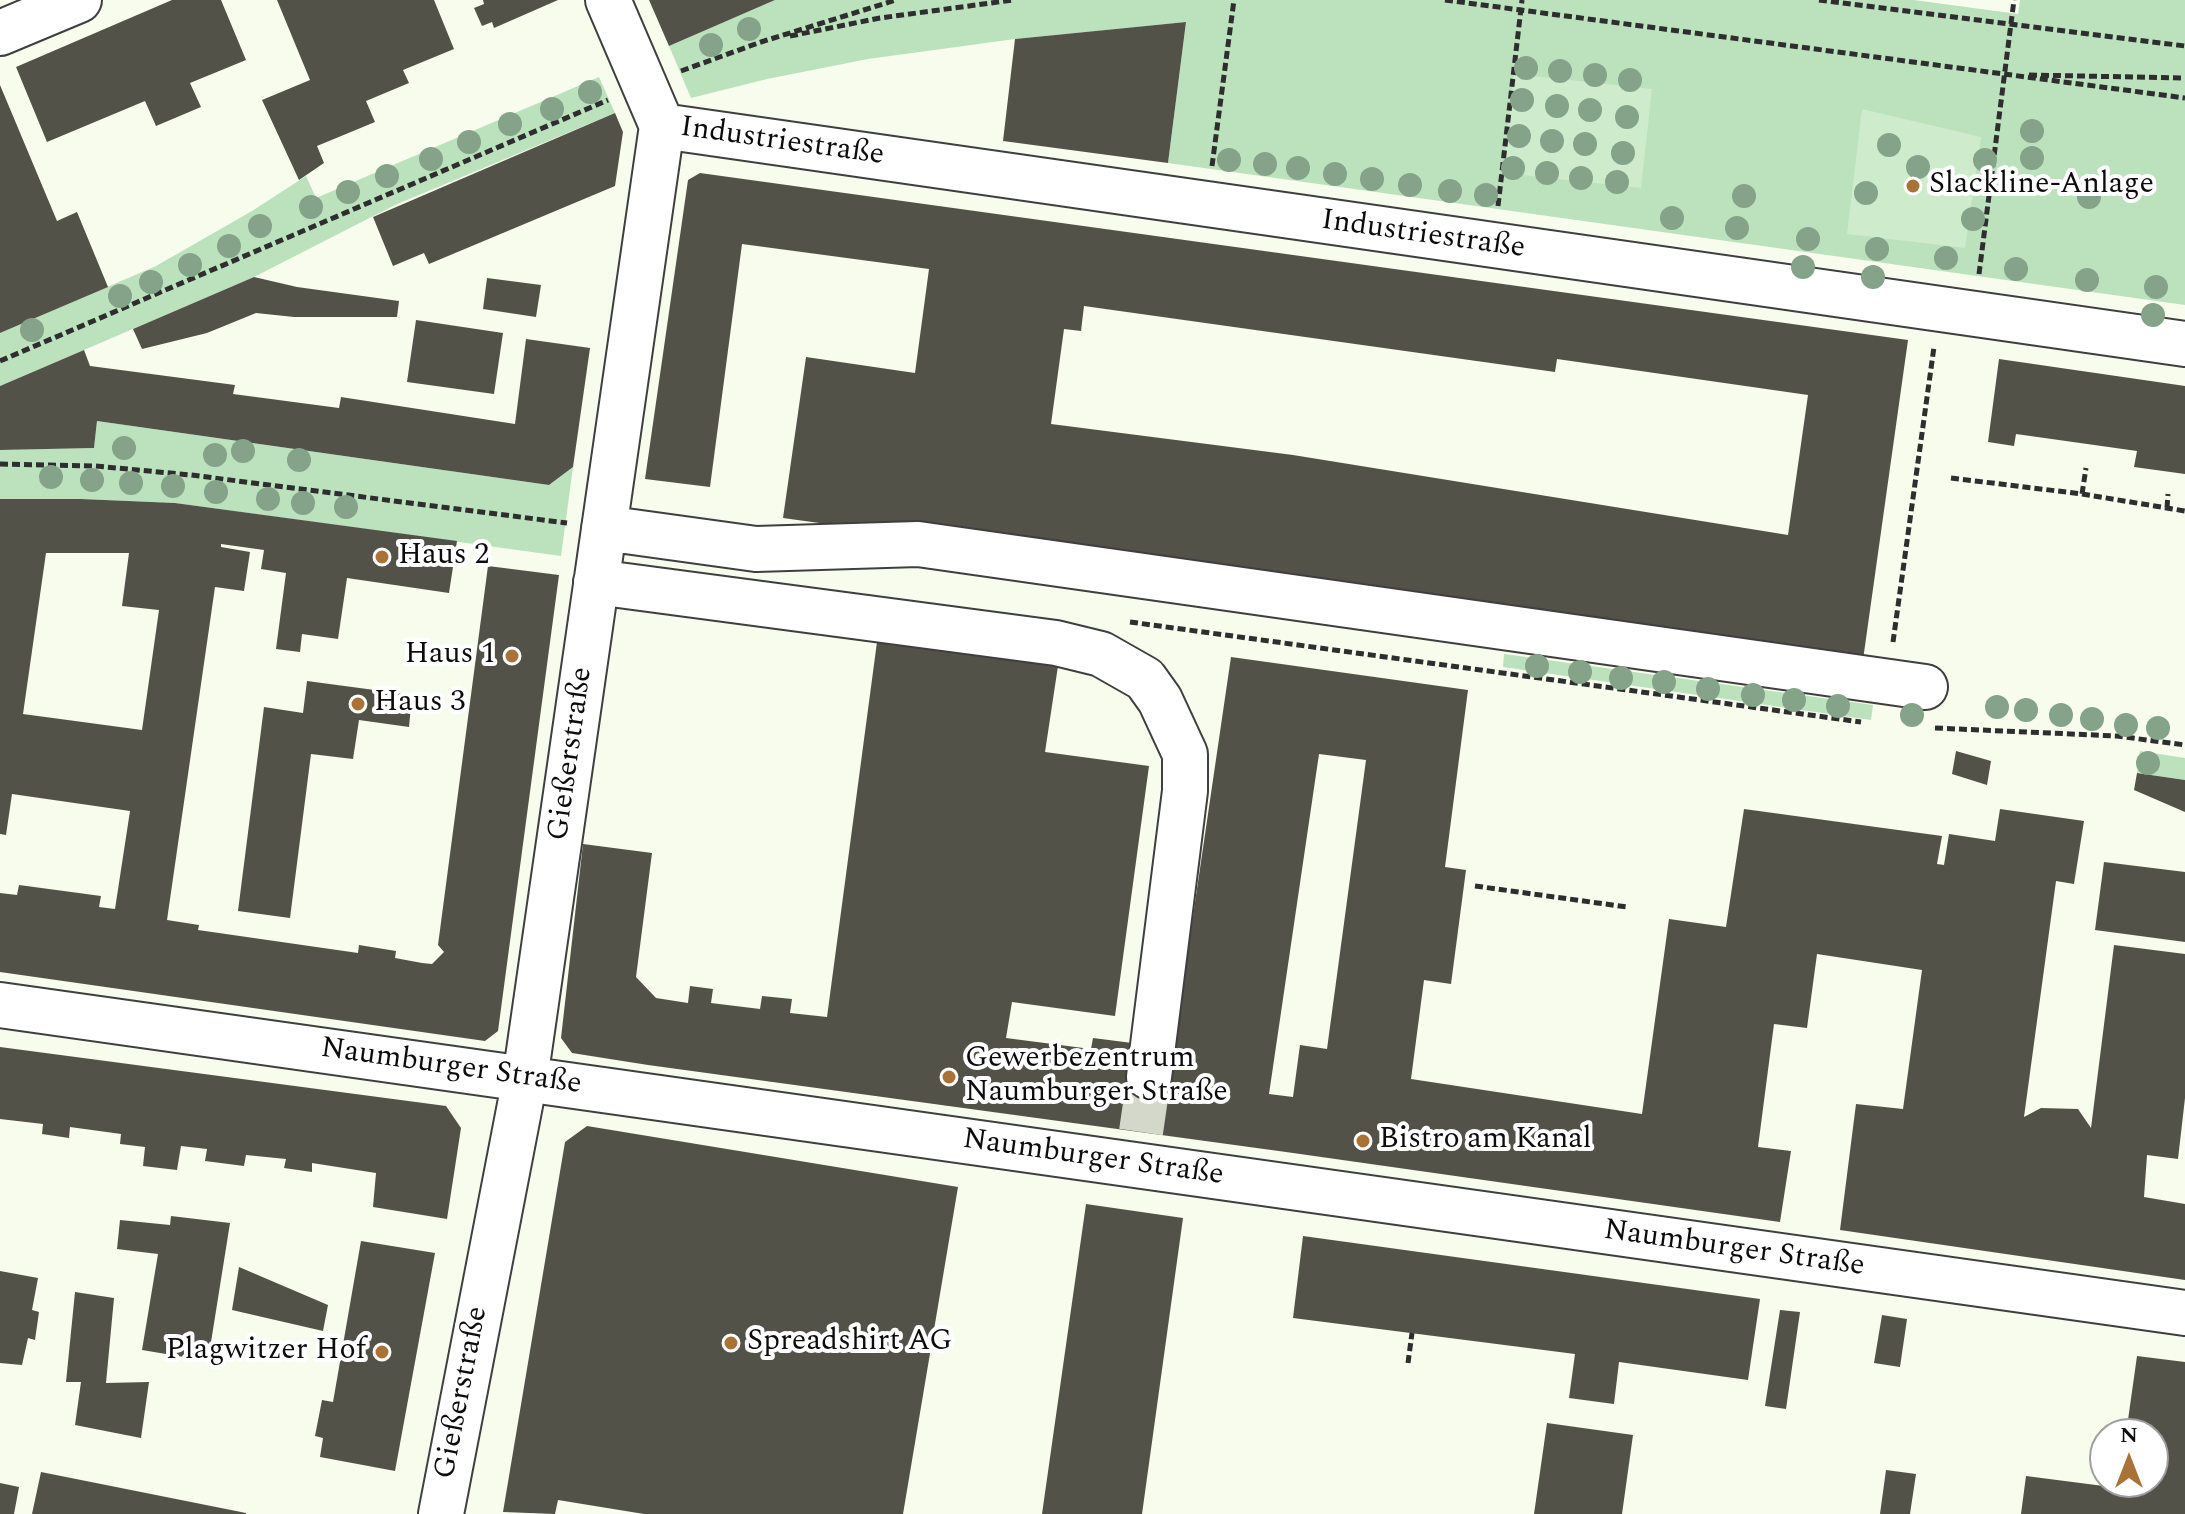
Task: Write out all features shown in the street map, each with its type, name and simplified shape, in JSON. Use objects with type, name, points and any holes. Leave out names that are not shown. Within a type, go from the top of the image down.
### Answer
[{"type":"street","points":[[0,33],[79,0]]},
{"type":"street","points":[[608,0],[662,126]]},
{"type":"street","name":"Industriestraße","points":[[662,126],[2185,344]]},
{"type":"street","name":"Gießerstraße","points":[[441,1514],[525,1079],[596,582],[591,530],[662,126]]},
{"type":"street","points":[[591,530],[756,549],[918,544],[1912,699]]},
{"type":"street","points":[[596,582],[1056,643],[1101,654],[1145,679],[1160,700],[1185,754],[1185,778],[1149,1077]]},
{"type":"street","name":"Naumburger Straße","points":[[0,1005],[525,1079],[1139,1148],[2185,1313]]},
{"type":"path","points":[[0,361],[644,85],[761,42],[896,0]]},
{"type":"path","points":[[761,42],[880,18],[1013,0]]},
{"type":"path","points":[[1206,205],[1234,0]]},
{"type":"path","points":[[1445,0],[2185,98]]},
{"type":"path","points":[[1491,246],[1503,173],[1522,0]]},
{"type":"path","points":[[1819,0],[2185,46]]},
{"type":"path","points":[[2014,0],[2004,75],[1890,663],[1912,699],[2117,736],[2185,745]]},
{"type":"path","points":[[2004,75],[2185,78]]},
{"type":"path","points":[[0,464],[95,466],[191,475],[591,530]]},
{"type":"path","points":[[2082,494],[2086,468]]},
{"type":"path","points":[[1951,478],[2082,494],[2185,511]]},
{"type":"path","points":[[2167,508],[2168,494]]},
{"type":"path","points":[[1121,621],[1875,724]]},
{"type":"path","points":[[1475,886],[1627,907]]},
{"type":"path","points":[[1408,1363],[1412,1333]]},
{"type":"green space","points":[[775,0],[1914,0],[2018,14],[2020,0],[2185,0],[2185,305],[1168,163],[1186,22],[1015,39],[868,59],[691,98],[669,46]]},
{"type":"green space","points":[[1514,74],[1652,89],[1641,188],[1503,173]]},
{"type":"green space","points":[[599,77],[615,113],[395,205],[254,277],[0,386],[0,333],[156,266],[306,176],[316,198]]},
{"type":"green space","name":"Slackline-Anlage","points":[[1862,109],[1981,137],[1965,248],[1847,234]]},
{"type":"green space","points":[[97,421],[549,485],[573,467],[561,556],[175,503],[0,499],[0,450],[94,448]]},
{"type":"green space","points":[[1504,654],[1873,705],[1871,720],[1503,667]]},
{"type":"green space","points":[[2140,751],[2185,758],[2185,780],[2137,773]]},
{"type":"building","points":[[172,0],[221,0],[246,60],[190,83],[201,107],[156,126],[145,101],[47,142],[16,67]]},
{"type":"building","points":[[277,0],[434,0],[454,49],[403,70],[409,83],[366,101],[375,122],[317,146],[324,163],[299,180],[262,100],[310,80]]},
{"type":"building","points":[[483,0],[558,0],[494,28],[492,22],[482,26],[474,8],[484,4]]},
{"type":"building","points":[[649,0],[775,0],[669,46]]},
{"type":"building","points":[[1186,22],[1168,163],[1003,141],[1015,39]]},
{"type":"building","points":[[0,85],[57,221],[77,212],[108,287],[0,333]]},
{"type":"building","points":[[615,113],[623,132],[615,186],[429,264],[424,253],[393,266],[373,217]]},
{"type":"building","points":[[700,173],[1908,340],[1862,667],[783,518],[806,357],[915,373],[929,269],[742,244],[710,487],[645,479],[688,180]],"holes":[[[1084,306],[1555,372],[1557,359],[1808,395],[1788,535],[1293,455],[1051,424],[1064,329],[1081,331]]]},
{"type":"building","points":[[254,277],[297,287],[399,301],[397,317],[294,317],[256,313],[207,333],[142,349],[133,329]]},
{"type":"building","points":[[487,278],[541,285],[536,317],[483,309]]},
{"type":"building","points":[[416,320],[503,333],[494,394],[407,382]]},
{"type":"building","points":[[526,339],[590,348],[573,467],[549,485],[97,421],[94,448],[0,450],[0,386],[84,350],[90,366],[235,385],[233,394],[339,408],[341,397],[515,424]]},
{"type":"building","points":[[1999,359],[2185,386],[2185,474],[2134,467],[2137,451],[2016,434],[2014,446],[1988,442]]},
{"type":"building","points":[[0,499],[175,503],[457,541],[449,593],[347,578],[338,639],[302,634],[300,652],[276,649],[286,573],[261,569],[264,550],[221,544],[221,547],[250,552],[244,591],[215,587],[167,920],[199,925],[198,930],[358,953],[359,945],[396,951],[395,958],[422,963],[432,964],[444,952],[438,945],[488,566],[559,575],[498,1031],[485,1041],[0,972],[0,893],[17,895],[19,885],[101,896],[99,907],[115,909],[130,811],[12,794],[6,835],[0,834]],"holes":[[[46,553],[129,553],[122,606],[159,610],[142,730],[23,714]]]},
{"type":"building","points":[[877,642],[1058,666],[1045,752],[1149,766],[1115,1016],[1012,1002],[1006,1038],[1091,1049],[1093,1038],[1140,1044],[1169,1080],[1231,657],[1468,690],[1445,867],[1466,870],[1451,984],[1424,980],[1411,1079],[1642,1114],[1669,919],[1726,927],[1744,809],[1942,836],[1937,864],[1944,865],[1949,834],[1995,841],[2000,809],[2084,821],[2074,884],[2056,881],[2024,1117],[2041,1108],[2078,1109],[2091,1128],[2114,945],[2185,954],[2185,1098],[2178,1159],[2147,1155],[2144,1197],[2185,1204],[2185,1280],[1840,1230],[1856,1104],[1903,1109],[1922,970],[1817,954],[1807,1028],[1774,1024],[1758,1147],[1791,1151],[1780,1222],[572,1053],[561,1038],[583,844],[652,853],[636,977],[656,998],[688,1003],[690,986],[713,989],[711,1003],[760,1009],[762,996],[792,999],[790,1013],[827,1017]],"holes":[[[1319,754],[1366,760],[1327,1049],[1300,1045],[1293,1097],[1269,1094]]]},
{"type":"building","points":[[307,681],[412,695],[409,727],[359,720],[353,759],[311,754],[290,918],[238,911],[264,707],[303,713]]},
{"type":"building","points":[[1956,751],[1991,761],[1987,785],[1952,774]]},
{"type":"building","points":[[2137,773],[2185,780],[2185,812],[2134,790]]},
{"type":"building","points":[[2104,862],[2185,872],[2185,942],[2095,930]]},
{"type":"building","points":[[0,1047],[446,1106],[461,1128],[447,1219],[373,1207],[376,1173],[312,1163],[312,1172],[284,1168],[286,1159],[246,1155],[244,1166],[205,1161],[207,1149],[181,1146],[177,1170],[143,1166],[145,1147],[120,1144],[121,1134],[70,1127],[69,1138],[42,1134],[43,1124],[0,1119]]},
{"type":"building","name":"Spreadshirt AG","points":[[587,1126],[958,1187],[903,1514],[644,1514],[558,1500],[555,1514],[503,1512],[565,1142]]},
{"type":"building","points":[[1086,1204],[1183,1218],[1142,1514],[1042,1514]]},
{"type":"building","points":[[171,1216],[230,1223],[208,1361],[142,1350],[158,1254],[117,1249],[120,1220],[170,1225]]},
{"type":"building","points":[[1303,1236],[1760,1299],[1748,1380],[1619,1362],[1614,1404],[1569,1398],[1575,1354],[1293,1318]]},
{"type":"building","points":[[361,1241],[435,1253],[395,1471],[320,1457],[323,1438],[315,1436],[322,1400],[333,1402]]},
{"type":"building","points":[[239,1267],[328,1305],[323,1331],[232,1310]]},
{"type":"building","points":[[0,1271],[38,1278],[32,1310],[39,1312],[35,1340],[28,1338],[22,1365],[0,1363]]},
{"type":"building","points":[[75,1292],[114,1298],[106,1383],[149,1382],[141,1438],[75,1425],[81,1382],[66,1382]]},
{"type":"building","points":[[1780,1310],[1800,1312],[1786,1409],[1765,1406]]},
{"type":"building","points":[[1882,1315],[1907,1319],[1900,1367],[1874,1363]]},
{"type":"building","points":[[2137,1356],[2185,1362],[2185,1514],[2021,1514],[2026,1476],[2089,1484],[2089,1498],[2169,1498],[2169,1418],[2128,1418]]},
{"type":"building","points":[[1547,1423],[1633,1435],[1622,1514],[1534,1514]]},
{"type":"building","points":[[1886,1470],[1916,1474],[1910,1514],[1880,1514]]},
{"type":"building","points":[[41,1472],[246,1513],[246,1514],[32,1514]]},
{"type":"building","points":[[0,1483],[19,1487],[14,1514],[0,1514]]},
{"type":"tunnel","points":[[1141,1132],[1149,1077]]},
{"type":"place","name":"Slackline-Anlage","points":[[1913,186]]},
{"type":"place","name":"Haus 2","points":[[382,557]]},
{"type":"place","name":"Haus 1","points":[[512,656]]},
{"type":"place","name":"Haus 3","points":[[358,704]]},
{"type":"place","name":"Gewerbezentrum Naumburger Straße","points":[[949,1077]]},
{"type":"place","name":"Bistro am Kanal","points":[[1363,1141]]},
{"type":"place","name":"Spreadshirt AG","points":[[731,1343]]},
{"type":"place","name":"Plagwitzer Hof","points":[[382,1352]]}]
